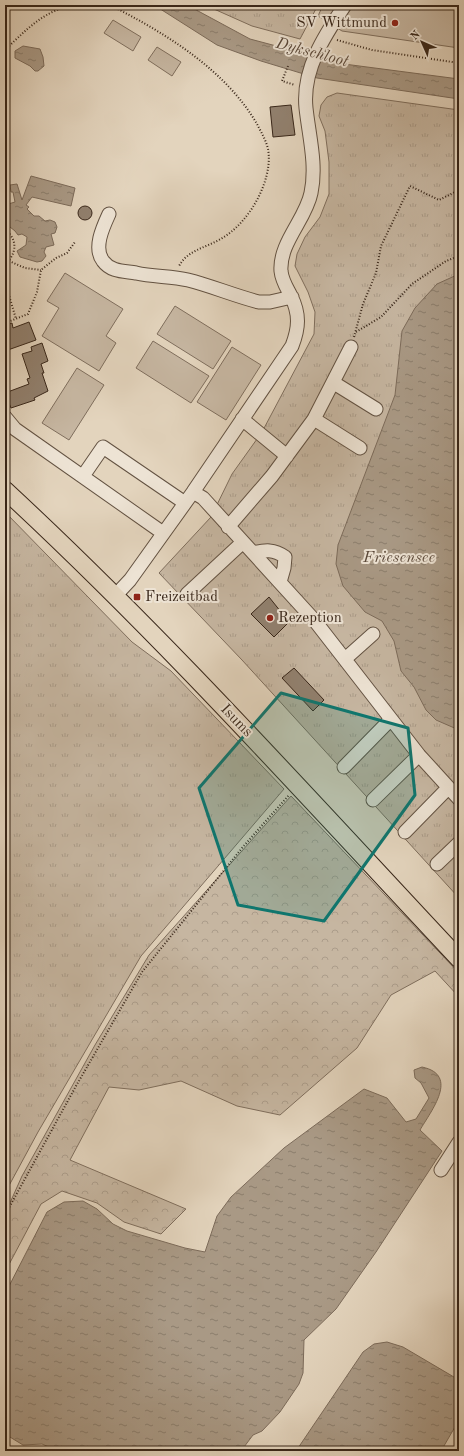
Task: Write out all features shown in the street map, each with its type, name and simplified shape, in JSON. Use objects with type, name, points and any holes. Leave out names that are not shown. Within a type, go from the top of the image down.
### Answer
[{"type":"main road","name":"Isums","points":[[5,490],[115,596],[299,787],[459,959]]},
{"type":"lane","points":[[115,596],[130,580],[189,498],[292,346],[299,323],[297,310],[284,283],[281,272],[281,261],[307,206],[313,181],[314,169],[306,106],[308,79],[315,55],[324,36],[345,5]]},
{"type":"lane","points":[[109,214],[103,228],[99,249],[100,256],[108,266],[125,273],[172,277],[201,284],[259,302],[270,302],[292,297]]},
{"type":"lane","points":[[228,527],[287,456],[314,419],[352,347]]},
{"type":"lane","points":[[334,383],[376,409]]},
{"type":"lane","points":[[5,417],[15,429],[163,533]]},
{"type":"lane","points":[[242,418],[287,456]]},
{"type":"lane","points":[[314,419],[360,448]]},
{"type":"lane","points":[[83,476],[103,447],[189,498],[203,498],[228,527],[316,621],[419,755],[459,799]]},
{"type":"lane","points":[[188,594],[243,542]]},
{"type":"lane","points":[[253,553],[266,550],[277,551],[285,557],[280,582]]},
{"type":"lane","points":[[345,659],[373,634]]},
{"type":"lane","points":[[344,767],[391,719]]},
{"type":"lane","points":[[373,800],[419,755]]},
{"type":"lane","points":[[405,832],[448,788]]},
{"type":"lane","points":[[438,864],[459,843]]},
{"type":"lane","points":[[441,1170],[459,1142]]},
{"type":"path","points":[[110,5],[168,38],[215,73],[250,112],[264,137],[268,149],[267,168],[263,187],[248,215],[228,234],[186,255],[172,277]]},
{"type":"path","points":[[5,50],[29,28],[59,10],[68,7],[113,7]]},
{"type":"path","points":[[324,36],[372,50],[459,63]]},
{"type":"path","points":[[282,81],[288,66]]},
{"type":"path","points":[[352,347],[363,304],[376,272],[381,246],[410,186],[439,200],[459,190]]},
{"type":"path","points":[[5,230],[10,233],[14,241],[15,250],[9,261],[5,264]]},
{"type":"path","points":[[5,323],[23,316],[30,310],[37,292],[41,270],[56,258],[66,253],[75,242]]},
{"type":"path","points":[[356,332],[381,317],[412,284],[446,261],[459,256]]},
{"type":"path","points":[[9,261],[25,268],[41,270]]},
{"type":"path","points":[[5,282],[16,319]]},
{"type":"path","points":[[5,1215],[76,1086],[142,972],[242,848],[291,793],[299,787]]},
{"type":"highlighted area","points":[[281,693],[408,728],[415,795],[324,921],[238,905],[199,788]]},
{"type":"green space","points":[[205,5],[318,5],[300,39],[252,26]]},
{"type":"green space","name":"SV Wittmund","points":[[323,5],[459,5],[459,48],[342,31],[318,16]]},
{"type":"green space","points":[[113,20],[141,37],[133,51],[104,33]]},
{"type":"green space","points":[[157,47],[181,62],[172,76],[148,60]]},
{"type":"green space","points":[[337,93],[459,110],[459,898],[242,660],[159,573],[211,517],[232,474],[262,432],[314,334],[315,312],[308,292],[295,266],[297,254],[305,237],[320,217],[329,194],[329,162],[325,131],[319,116],[321,105],[327,97]]},
{"type":"green space","points":[[65,273],[123,309],[106,336],[116,343],[99,371],[42,336],[59,308],[47,301]]},
{"type":"green space","points":[[175,306],[231,341],[213,369],[157,334]]},
{"type":"green space","points":[[153,341],[209,376],[191,403],[136,368]]},
{"type":"green space","points":[[232,347],[261,365],[226,420],[197,402]]},
{"type":"green space","points":[[77,368],[104,385],[69,440],[42,423]]},
{"type":"green space","points":[[5,512],[132,642],[171,671],[284,789],[141,956],[38,1132],[5,1193]]},
{"type":"green space","points":[[291,796],[459,973],[459,997],[435,971],[391,995],[357,1048],[280,1115],[237,1106],[181,1081],[139,1090],[109,1087],[70,1160],[186,1209],[161,1234],[124,1222],[97,1203],[62,1191],[41,1204],[5,1272],[5,1214],[22,1176],[95,1045],[149,955]]},
{"type":"water","points":[[154,5],[187,5],[250,39],[344,64],[459,79],[459,99],[317,78],[261,61],[217,45]]},
{"type":"water","points":[[23,46],[40,49],[44,66],[38,71],[35,71],[30,66],[15,58],[15,51]]},
{"type":"water","points":[[31,176],[75,188],[71,206],[32,197],[26,205],[29,207],[27,209],[34,216],[39,216],[45,221],[50,220],[55,222],[57,227],[55,233],[51,234],[54,245],[46,247],[44,252],[46,256],[42,261],[37,262],[20,257],[17,251],[26,245],[27,237],[22,234],[18,235],[5,223],[5,205],[15,202],[10,185],[17,184],[22,200]]},
{"type":"water","name":"Friesensee","points":[[459,274],[459,730],[436,720],[426,710],[414,687],[401,671],[394,641],[382,621],[365,612],[343,586],[336,564],[338,545],[395,395],[402,331],[415,308],[437,284]]},
{"type":"water","points":[[422,1067],[433,1071],[439,1078],[441,1085],[435,1104],[420,1130],[442,1151],[376,1252],[336,1309],[304,1340],[303,1373],[299,1384],[280,1412],[262,1431],[253,1435],[241,1451],[58,1451],[42,1444],[23,1445],[5,1434],[5,1294],[47,1212],[64,1202],[83,1201],[97,1209],[113,1224],[127,1231],[185,1248],[205,1252],[217,1216],[231,1197],[284,1148],[364,1089],[387,1098],[406,1122],[416,1119],[429,1098],[421,1083],[415,1078],[414,1070]]},
{"type":"water","points":[[387,1342],[403,1347],[459,1380],[459,1420],[441,1451],[296,1451],[363,1352],[374,1344]]},
{"type":"building","points":[[291,105],[295,135],[273,137],[270,107]]},
{"type":"building","points":[[82,206],[88,206],[92,210],[92,216],[88,220],[82,220],[78,216],[78,210]]},
{"type":"building","points":[[29,322],[36,340],[5,351],[5,325],[12,323],[13,328]]},
{"type":"building","points":[[42,343],[48,361],[41,364],[44,373],[42,373],[48,391],[34,398],[35,400],[11,408],[5,393],[29,384],[27,379],[30,378],[22,354],[32,351],[31,347]]},
{"type":"building","name":"Rezeption","points":[[269,597],[289,622],[274,637],[251,614]]},
{"type":"building","points":[[294,668],[324,700],[313,711],[282,678]]},
{"type":"place","name":"SV Wittmund","points":[[395,23]]},
{"type":"place","name":"Freizeitbad","points":[[137,597]]},
{"type":"place","name":"Rezeption","points":[[270,618]]},
{"type":"water label","name":"Dykschloot","points":[[312,53]]}]
